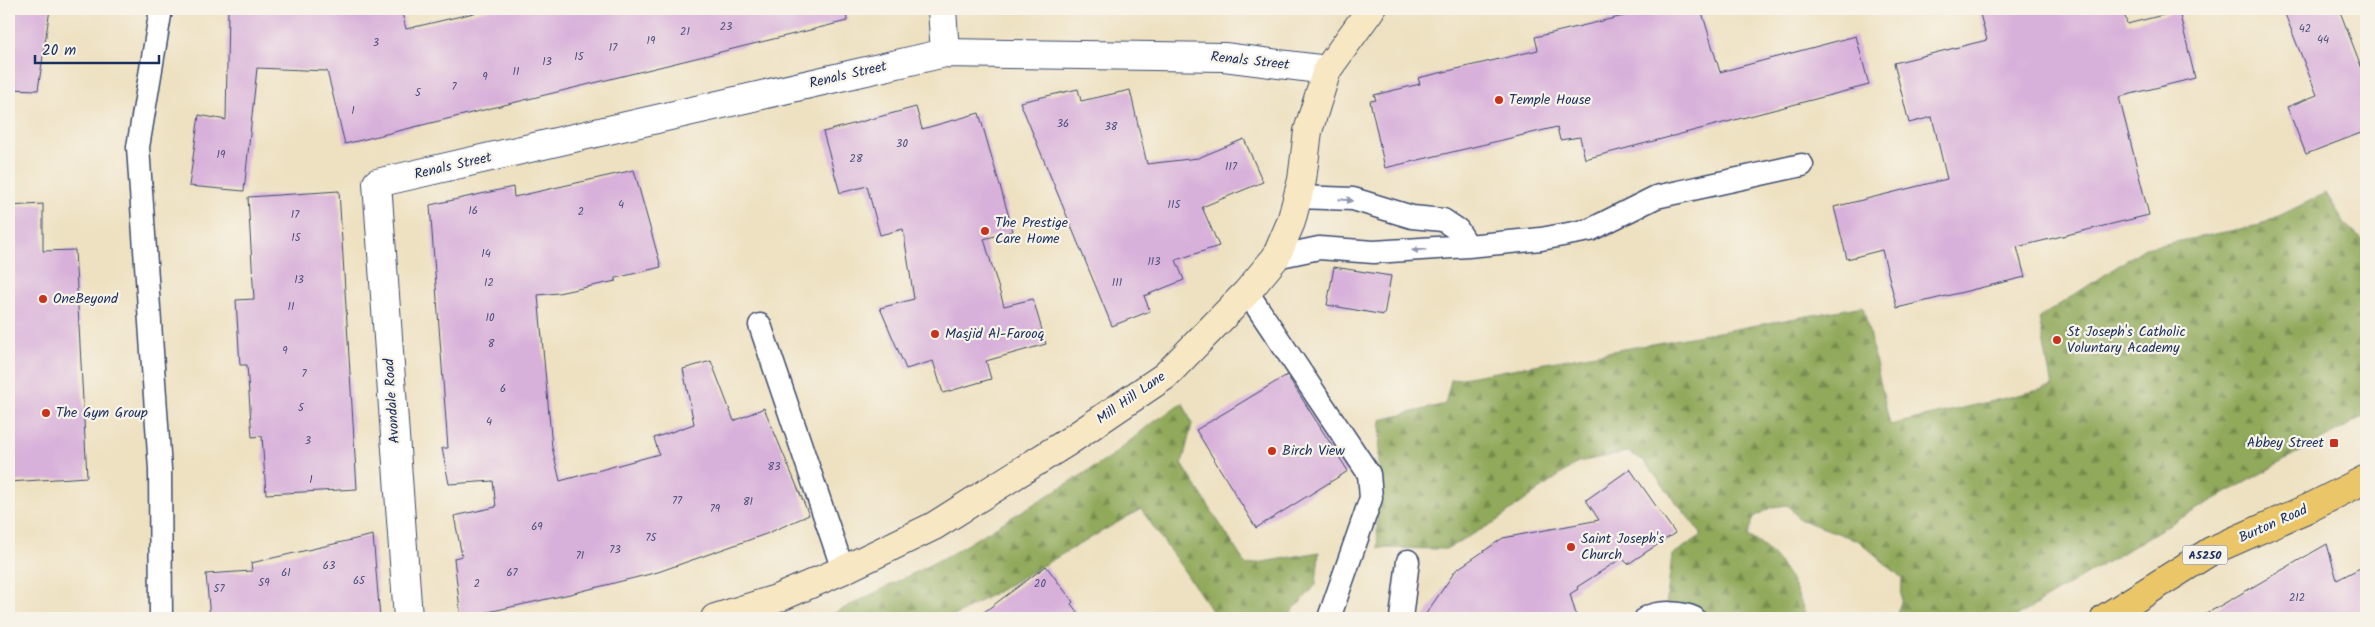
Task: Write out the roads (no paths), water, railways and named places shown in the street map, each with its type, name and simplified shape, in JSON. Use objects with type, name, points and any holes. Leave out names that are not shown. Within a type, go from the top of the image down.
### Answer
[{"type":"main road","name":"Burton Road","points":[[2105,618],[2211,551],[2313,506],[2366,479]]},
{"type":"street","points":[[942,9],[945,52]]},
{"type":"street","name":"Mill Hill Lane","points":[[715,618],[776,599],[843,570],[934,526],[1066,443],[1165,376],[1247,292],[1276,257],[1291,222],[1298,197],[1308,131],[1327,70],[1371,9]]},
{"type":"street","name":"Renals Street","points":[[377,183],[945,52],[1224,57],[1327,70]]},
{"type":"street","name":"Avondale Road","points":[[377,183],[408,618]]},
{"type":"lane","points":[[161,9],[138,147],[160,469],[161,618]]},
{"type":"lane","points":[[1276,257],[1320,248],[1374,252],[1541,239],[1590,230],[1656,198],[1802,165]]},
{"type":"lane","points":[[1298,197],[1352,200],[1412,217],[1443,220],[1458,230],[1468,246]]},
{"type":"lane","points":[[1247,292],[1369,474],[1371,498],[1329,618]]},
{"type":"lane","points":[[760,325],[843,570]]},
{"type":"lane","points":[[1401,618],[1408,561]]},
{"type":"lane","points":[[1646,618],[1652,615],[1667,614],[1694,618]]},
{"type":"place","name":"Temple House","points":[[1499,100]]},
{"type":"place","name":"The Prestige Care Home","points":[[985,231]]},
{"type":"place","name":"OneBeyond","points":[[43,299]]},
{"type":"place","name":"Masjid Al-Farooq","points":[[935,334]]},
{"type":"place","name":"St Joseph's Catholic Voluntary Academy","points":[[2057,340]]},
{"type":"place","name":"The Gym Group","points":[[46,413]]},
{"type":"place","name":"Abbey Street","points":[[2334,443]]},
{"type":"place","name":"Birch View","points":[[1272,451]]},
{"type":"place","name":"Saint Joseph's Church","points":[[1571,547]]}]
